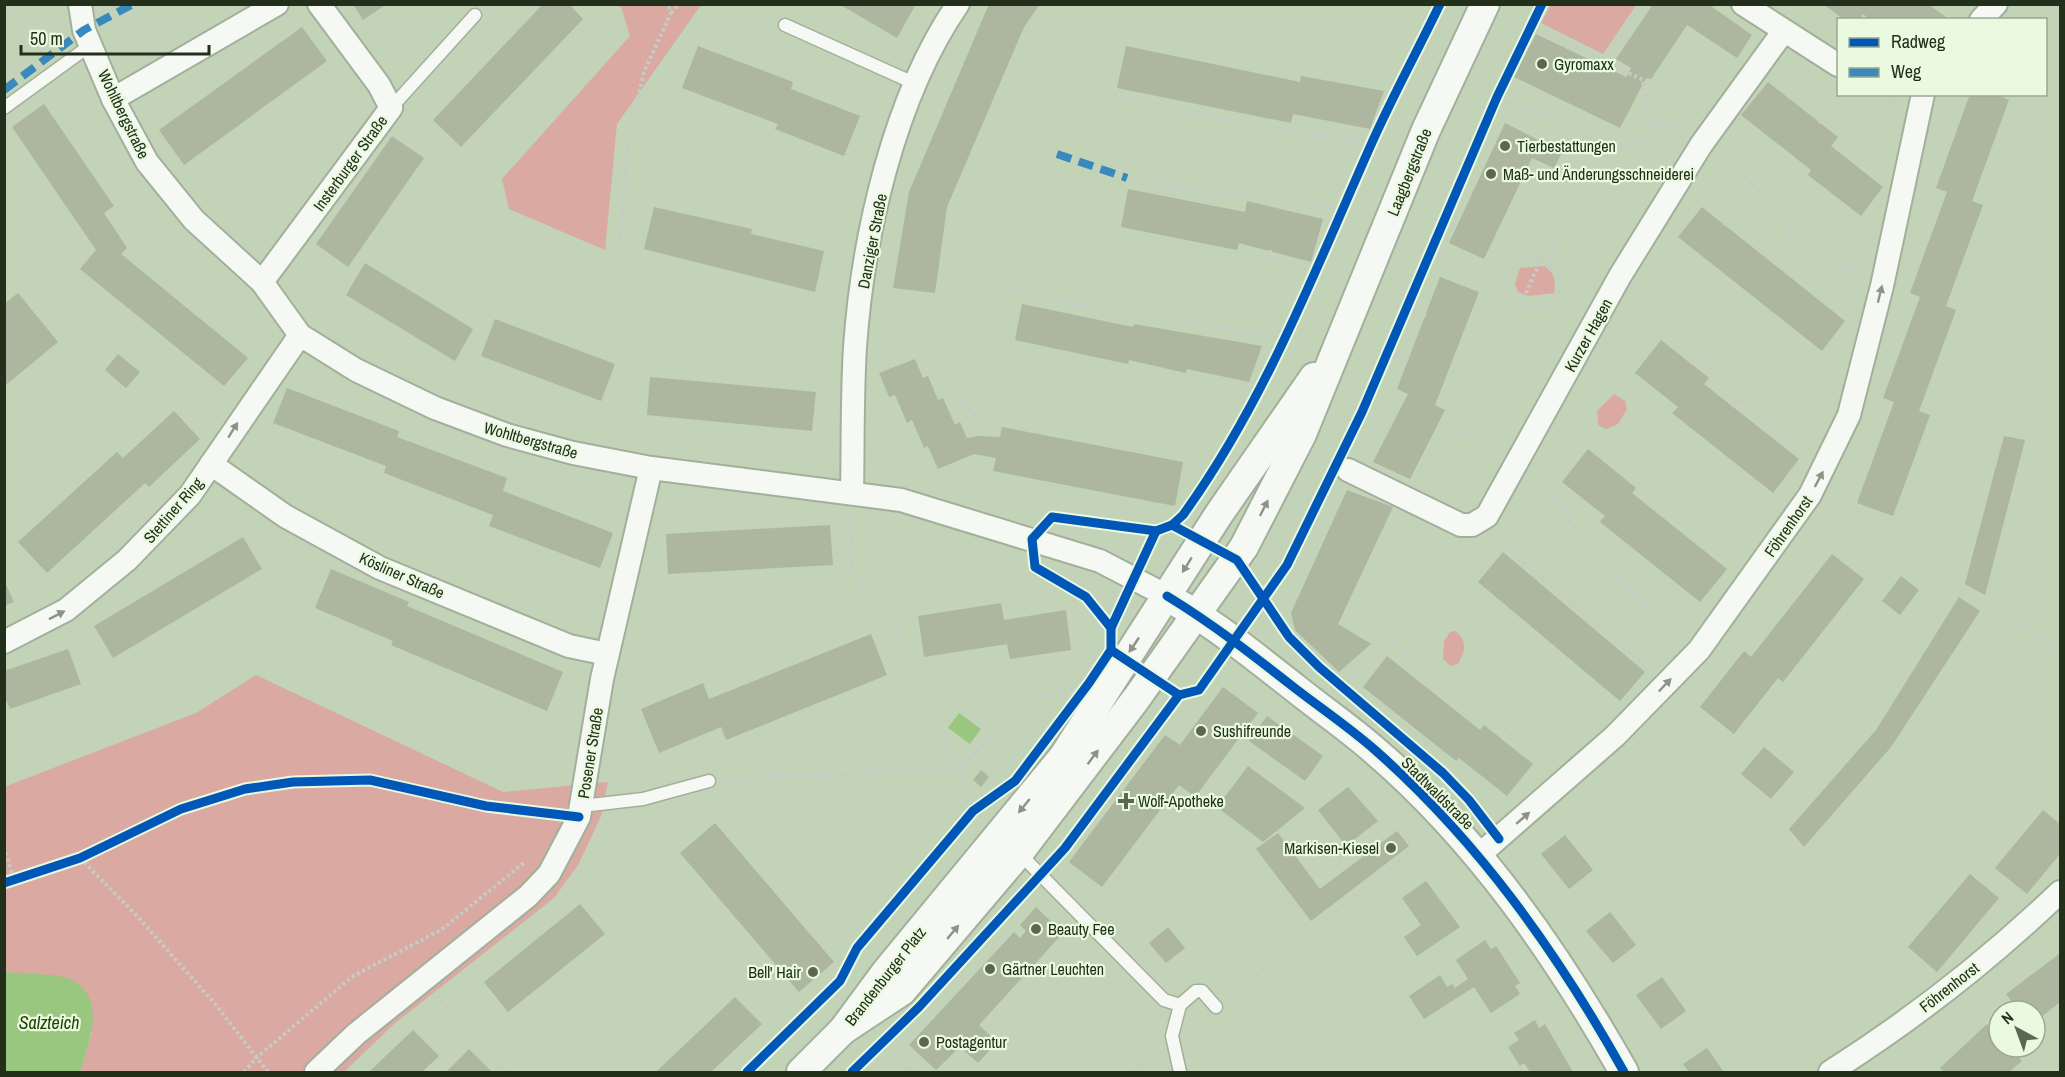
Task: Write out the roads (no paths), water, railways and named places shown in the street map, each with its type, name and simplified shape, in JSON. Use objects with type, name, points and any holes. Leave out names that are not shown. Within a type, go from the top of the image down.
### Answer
[{"type":"street","name":"Wohltbergstraße","points":[[80,4],[84,30],[92,44],[113,99],[147,162],[187,212],[262,282],[300,335],[356,370],[435,408],[507,435],[573,453],[651,468],[902,500],[1100,561],[1167,596]]},
{"type":"street","points":[[113,99],[277,4]]},
{"type":"street","name":"Danziger Straße","points":[[852,493],[855,348],[866,261],[891,153],[904,109],[958,4]]},
{"type":"street","name":"Laagbergstraße","points":[[1197,614],[1237,560],[1302,434],[1426,130],[1485,4]]},
{"type":"street","points":[[1983,18],[1996,4]]},
{"type":"street","points":[[1750,6],[1783,32],[1830,60]]},
{"type":"street","name":"Insterburger Straße","points":[[262,282],[392,108],[380,85],[323,9]]},
{"type":"street","name":"Kurzer Hagen","points":[[1348,470],[1461,525],[1472,525],[1486,516],[1614,287],[1701,145],[1783,32]]},
{"type":"street","name":"Föhrenhorst","points":[[1478,856],[1568,779],[1664,687],[1699,650],[1810,495],[1849,416],[1880,297],[1914,97]]},
{"type":"street","name":"Stettiner Ring","points":[[4,642],[66,610],[127,560],[190,495],[242,416],[300,335]]},
{"type":"street","name":"Laagbergstraße","points":[[1167,596],[1276,429],[1340,342]]},
{"type":"street","name":"Kösliner Straße","points":[[211,464],[285,516],[380,568],[569,646],[608,654]]},
{"type":"street","name":"Posener Straße","points":[[316,1072],[423,979],[528,896],[549,874],[566,845],[582,806],[608,654],[651,468]]},
{"type":"street","name":"Stadtwaldstraße","points":[[1167,596],[1197,614],[1374,750],[1449,822],[1478,856],[1581,996],[1624,1072]]},
{"type":"street","name":"Brandenburger Platz","points":[[1009,846],[1167,596]]},
{"type":"street","name":"Brandenburger Platz","points":[[801,1072],[843,1030],[902,991],[1009,846],[1197,614]]},
{"type":"street","name":"Föhrenhorst","points":[[1830,1072],[1939,996],[2022,928],[2061,892]]},
{"type":"lane","points":[[392,108],[475,15]]},
{"type":"lane","points":[[785,25],[916,84]]},
{"type":"lane","points":[[4,108],[92,44]]},
{"type":"lane","points":[[582,806],[643,799],[709,781]]},
{"type":"lane","points":[[1009,846],[1164,1000],[1180,1005]]},
{"type":"lane","points":[[1180,1072],[1172,1036],[1180,1005],[1196,991],[1202,991],[1216,1007]]},
{"type":"water","points":[[959,713],[981,729],[970,744],[948,728]]},
{"type":"water","name":"Salzteich","points":[[5,972],[65,977],[82,987],[89,997],[93,1021],[88,1048],[80,1072],[5,1072]]},
{"type":"place","name":"Gyromaxx","points":[[1542,64]]},
{"type":"place","name":"Tierbestattungen","points":[[1505,146]]},
{"type":"place","name":"Maß- und Änderungsschneiderei","points":[[1491,174]]},
{"type":"place","name":"Sushifreunde","points":[[1201,731]]},
{"type":"place","name":"Wolf-Apotheke","points":[[1126,801]]},
{"type":"place","name":"Markisen-Kiesel","points":[[1391,848]]},
{"type":"place","name":"Beauty Fee","points":[[1036,929]]},
{"type":"place","name":"Gärtner Leuchten","points":[[990,969]]},
{"type":"place","name":"Bell' Hair","points":[[813,972]]},
{"type":"place","name":"Postagentur","points":[[924,1042]]}]
